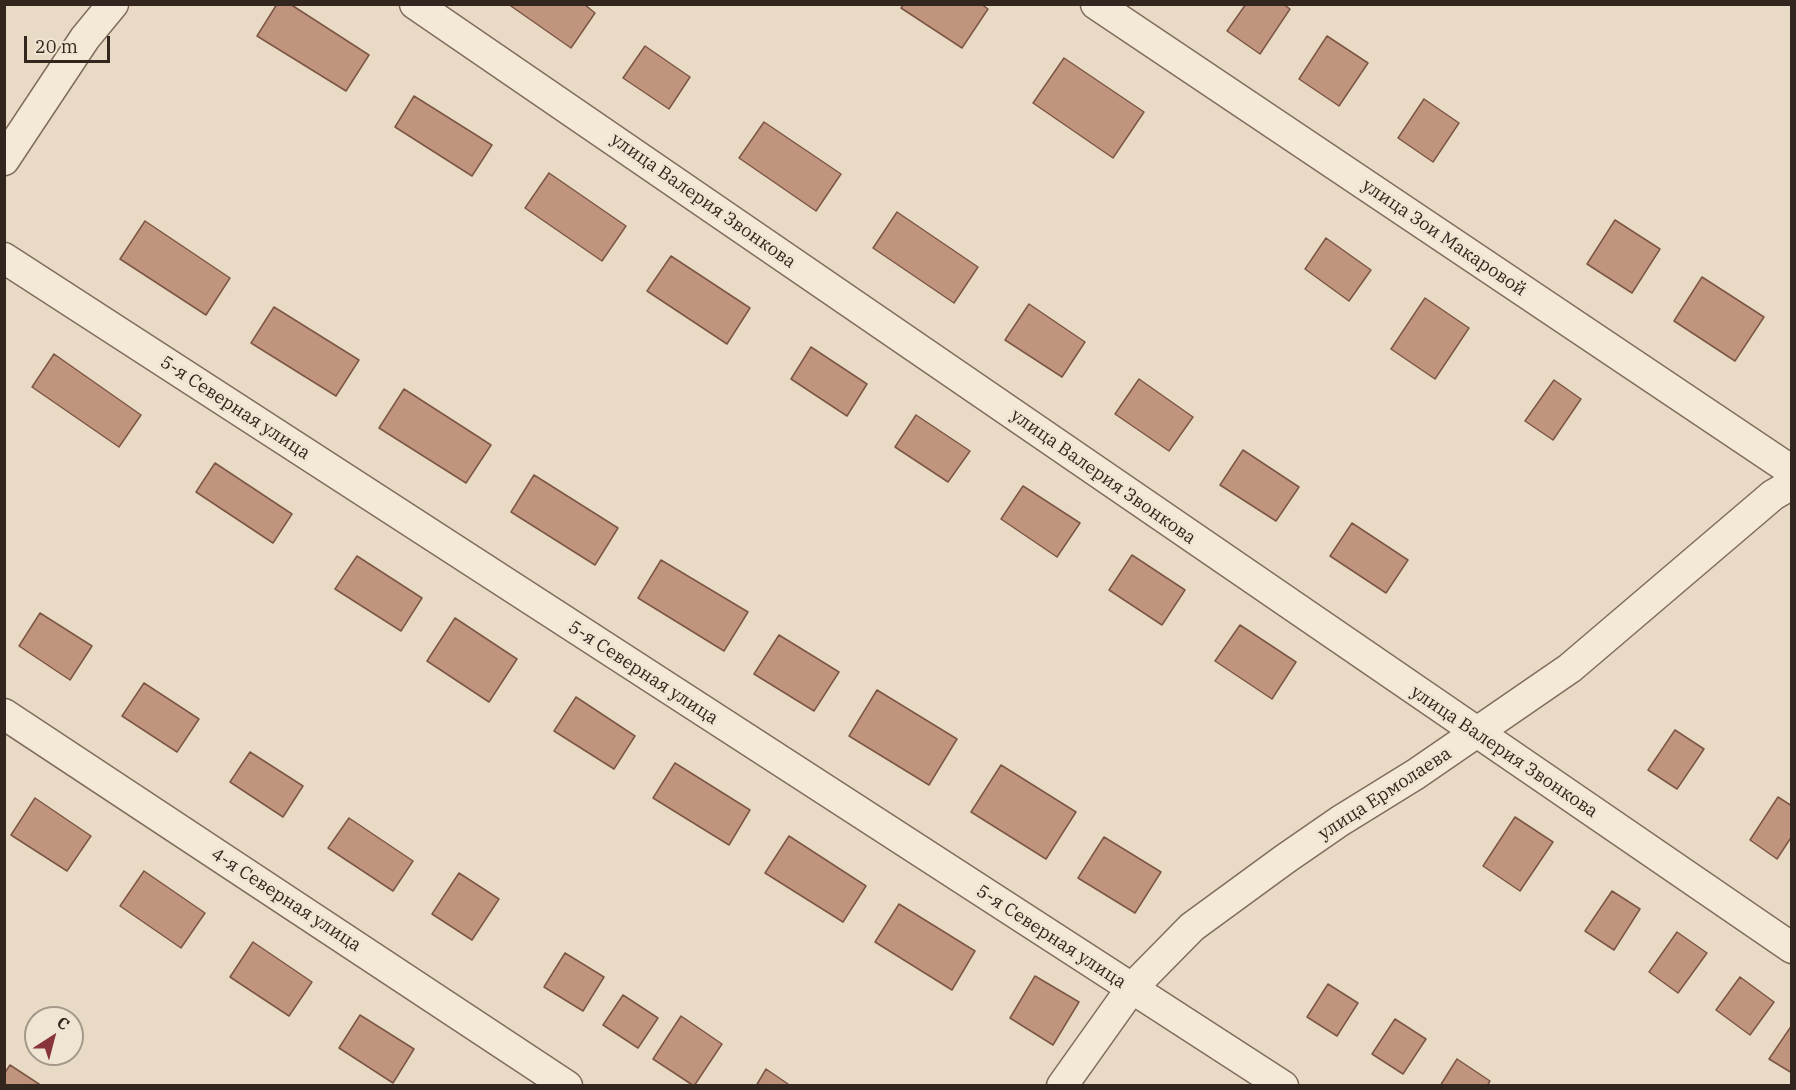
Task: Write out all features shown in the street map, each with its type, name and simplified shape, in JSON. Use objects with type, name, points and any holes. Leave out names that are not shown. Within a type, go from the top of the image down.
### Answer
[{"type":"street","points":[[4,160],[85,38],[112,4]]},
{"type":"street","name":"улица Валерия Звонкова","points":[[415,4],[1791,948]]},
{"type":"street","name":"улица Зои Макаровой","points":[[1096,4],[1791,471]]},
{"type":"street","name":"5-я Северная улица","points":[[4,258],[1283,1086]]},
{"type":"street","name":"улица Ермолаева","points":[[1062,1086],[1131,989],[1192,927],[1340,821],[1477,734],[1570,668],[1773,495],[1791,484]]},
{"type":"street","name":"4-я Северная улица","points":[[4,714],[567,1086]]},
{"type":"building","points":[[277,4],[290,4],[369,55],[346,91],[257,36]]},
{"type":"building","points":[[508,4],[584,4],[595,13],[571,48]]},
{"type":"building","points":[[904,4],[981,4],[988,9],[962,48],[901,8]]},
{"type":"building","points":[[1246,4],[1283,4],[1290,9],[1260,54],[1227,31]]},
{"type":"building","points":[[1327,36],[1368,63],[1339,106],[1299,79]]},
{"type":"building","points":[[645,46],[690,77],[669,109],[623,78]]},
{"type":"building","points":[[1064,58],[1144,112],[1113,158],[1033,103]]},
{"type":"building","points":[[414,96],[492,145],[472,176],[395,127]]},
{"type":"building","points":[[1424,99],[1459,123],[1433,162],[1398,138]]},
{"type":"building","points":[[764,122],[841,174],[816,211],[739,158]]},
{"type":"building","points":[[549,173],[626,226],[602,261],[525,208]]},
{"type":"building","points":[[897,212],[978,267],[954,303],[873,248]]},
{"type":"building","points":[[1615,220],[1660,249],[1632,293],[1587,264]]},
{"type":"building","points":[[145,221],[230,278],[206,315],[120,259]]},
{"type":"building","points":[[1326,238],[1371,270],[1349,301],[1305,269]]},
{"type":"building","points":[[671,256],[750,308],[727,344],[647,291]]},
{"type":"building","points":[[1702,277],[1764,317],[1735,361],[1674,321]]},
{"type":"building","points":[[1425,298],[1469,328],[1435,379],[1391,349]]},
{"type":"building","points":[[1029,304],[1085,342],[1062,377],[1005,340]]},
{"type":"building","points":[[274,307],[359,360],[336,396],[251,343]]},
{"type":"building","points":[[811,347],[867,384],[847,416],[791,379]]},
{"type":"building","points":[[54,354],[141,415],[119,447],[32,387]]},
{"type":"building","points":[[1139,379],[1193,417],[1169,451],[1115,414]]},
{"type":"building","points":[[1554,380],[1581,399],[1553,440],[1525,421]]},
{"type":"building","points":[[404,389],[491,445],[466,483],[379,428]]},
{"type":"building","points":[[916,415],[970,451],[948,482],[895,447]]},
{"type":"building","points":[[1243,450],[1299,487],[1276,521],[1220,485]]},
{"type":"building","points":[[215,463],[292,514],[273,543],[196,492]]},
{"type":"building","points":[[534,475],[618,528],[595,565],[511,512]]},
{"type":"building","points":[[1023,486],[1080,523],[1057,557],[1001,519]]},
{"type":"building","points":[[1352,523],[1408,560],[1386,593],[1330,556]]},
{"type":"building","points":[[1132,555],[1185,590],[1162,625],[1109,590]]},
{"type":"building","points":[[357,556],[422,598],[401,631],[335,589]]},
{"type":"building","points":[[661,560],[748,612],[724,651],[638,598]]},
{"type":"building","points":[[40,613],[92,646],[70,680],[19,646]]},
{"type":"building","points":[[455,618],[517,659],[489,702],[427,661]]},
{"type":"building","points":[[1240,625],[1296,662],[1272,699],[1215,661]]},
{"type":"building","points":[[779,635],[839,672],[814,711],[754,674]]},
{"type":"building","points":[[144,683],[199,719],[177,752],[122,716]]},
{"type":"building","points":[[877,690],[957,739],[929,785],[849,736]]},
{"type":"building","points":[[576,697],[635,736],[614,769],[554,731]]},
{"type":"building","points":[[1675,730],[1704,749],[1677,789],[1648,770]]},
{"type":"building","points":[[250,752],[303,786],[283,817],[230,782]]},
{"type":"building","points":[[675,763],[750,810],[729,845],[653,798]]},
{"type":"building","points":[[1001,765],[1076,812],[1046,859],[971,812]]},
{"type":"building","points":[[1778,797],[1792,806],[1792,836],[1777,859],[1750,840]]},
{"type":"building","points":[[35,798],[91,836],[67,871],[11,835]]},
{"type":"building","points":[[1515,817],[1553,842],[1520,891],[1483,866]]},
{"type":"building","points":[[349,818],[413,861],[393,891],[328,848]]},
{"type":"building","points":[[789,836],[866,886],[843,922],[765,873]]},
{"type":"building","points":[[1104,837],[1161,872],[1135,913],[1078,878]]},
{"type":"building","points":[[144,871],[205,913],[181,948],[120,906]]},
{"type":"building","points":[[459,873],[499,899],[472,940],[432,914]]},
{"type":"building","points":[[1612,891],[1640,909],[1614,950],[1585,931]]},
{"type":"building","points":[[899,904],[975,951],[952,990],[875,942]]},
{"type":"building","points":[[1677,932],[1707,953],[1678,993],[1649,972]]},
{"type":"building","points":[[253,942],[312,982],[289,1016],[230,977]]},
{"type":"building","points":[[565,953],[604,977],[583,1011],[544,987]]},
{"type":"building","points":[[1035,976],[1079,1002],[1053,1045],[1010,1018]]},
{"type":"building","points":[[1740,977],[1774,1002],[1750,1035],[1716,1010]]},
{"type":"building","points":[[1328,984],[1358,1003],[1337,1036],[1307,1017]]},
{"type":"building","points":[[623,995],[658,1018],[638,1048],[603,1025]]},
{"type":"building","points":[[360,1015],[414,1049],[393,1083],[339,1048]]},
{"type":"building","points":[[681,1016],[722,1044],[694,1086],[653,1059]]},
{"type":"building","points":[[1395,1019],[1426,1039],[1403,1074],[1372,1054]]},
{"type":"building","points":[[1792,1025],[1792,1073],[1769,1059]]},
{"type":"building","points":[[1457,1059],[1490,1081],[1487,1086],[1440,1086]]},
{"type":"building","points":[[10,1065],[42,1086],[4,1086],[4,1074]]},
{"type":"building","points":[[766,1069],[791,1086],[756,1086]]}]
